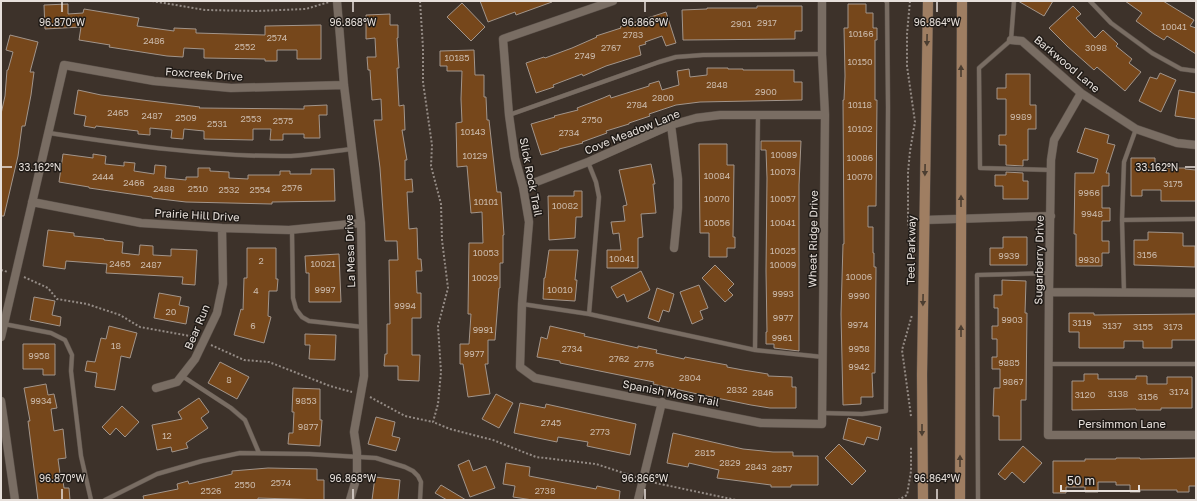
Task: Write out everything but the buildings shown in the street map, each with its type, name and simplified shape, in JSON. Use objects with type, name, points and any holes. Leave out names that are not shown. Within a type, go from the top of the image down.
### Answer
[{"type":"main road","name":"Teel Parkway","points":[[922,500],[922,374],[928,1]]},
{"type":"main road","points":[[960,500],[962,1]]},
{"type":"street","name":"La Mesa Drive","points":[[336,1],[344,85],[361,223],[364,376],[354,432],[357,457],[357,476],[350,500]]},
{"type":"street","name":"Slick Rock Trail","points":[[520,367],[522,304],[529,222],[523,187],[515,158],[509,115],[503,38],[613,1]]},
{"type":"street","name":"Wheat Ridge Drive","points":[[822,1],[822,54],[825,115],[822,424]]},
{"type":"street","name":"Barkwood Lane","points":[[1011,40],[1022,41],[1081,93],[1136,129],[1177,143],[1196,146]]},
{"type":"street","name":"Foxcreek Drive","points":[[48,133],[64,65],[154,81],[231,88],[344,85]]},
{"type":"street","name":"Sugarberry Drive","points":[[1048,435],[1051,170],[1054,140],[1081,93]]},
{"type":"street","name":"Cove Meadow Lane","points":[[523,187],[588,162],[671,125],[696,118],[720,115],[825,115]]},
{"type":"street","points":[[671,125],[678,178],[678,208],[674,248]]},
{"type":"street","points":[[1,337],[48,133]]},
{"type":"street","name":"Prairie Hill Drive","points":[[32,202],[141,223],[222,228],[292,229],[361,223]]},
{"type":"street","points":[[924,220],[1050,216]]},
{"type":"street","name":"Bear Run","points":[[156,388],[177,382],[196,359],[217,313],[223,284],[222,228]]},
{"type":"street","points":[[1049,292],[1196,293]]},
{"type":"street","name":"Spanish Moss Trail","points":[[520,367],[535,378],[761,422],[822,424]]},
{"type":"street","points":[[1,401],[15,500]]},
{"type":"street","points":[[638,500],[662,402]]},
{"type":"street","name":"Persimmon Lane","points":[[1048,435],[1196,435]]},
{"type":"lane","points":[[822,413],[862,414],[886,411],[888,108],[886,1]]},
{"type":"lane","points":[[1014,1],[1011,40],[980,68],[980,168],[1051,170]]},
{"type":"lane","points":[[1090,1],[1111,23],[1152,53],[1181,69],[1196,72]]},
{"type":"lane","points":[[509,115],[676,57],[703,55],[822,54]]},
{"type":"lane","points":[[755,350],[758,115]]},
{"type":"lane","points":[[1124,292],[1122,220],[1124,162],[1136,129]]},
{"type":"lane","points":[[48,133],[157,149],[222,154],[292,156],[352,149]]},
{"type":"lane","points":[[588,162],[596,182],[599,197],[589,314]]},
{"type":"lane","points":[[1122,220],[1196,219]]},
{"type":"lane","points":[[292,229],[293,298],[296,309],[302,317],[309,321],[363,327]]},
{"type":"lane","points":[[978,500],[977,275],[1050,273]]},
{"type":"lane","points":[[522,304],[589,314],[755,350],[823,357]]},
{"type":"lane","points":[[4,324],[51,333],[65,340],[72,355],[71,371],[81,456],[91,500]]},
{"type":"lane","points":[[1048,364],[1196,364]]},
{"type":"lane","points":[[182,376],[231,408],[245,420],[259,453]]},
{"type":"lane","points":[[105,500],[157,474],[202,460],[240,453],[376,458],[413,471],[421,482],[420,500]]},
{"type":"path","points":[[152,1],[205,10],[257,11],[306,9],[336,1]]},
{"type":"path","points":[[420,1],[423,48],[423,82],[432,145],[431,166],[441,204],[442,240],[448,288],[438,326],[441,372],[438,404],[433,422]]},
{"type":"path","points":[[910,1],[907,34],[907,66],[915,122],[908,172],[908,221],[913,264]]},
{"type":"path","points":[[1,270],[29,278],[48,288],[57,299],[87,304],[120,315],[140,327],[190,336],[244,360],[269,362],[330,386],[368,396],[405,416],[433,422],[450,429],[493,440],[536,456],[596,464],[643,480],[736,500]]},
{"type":"path","points":[[911,422],[902,350],[912,315]]},
{"type":"path","points":[[898,500],[907,495],[911,472],[911,443]]}]
